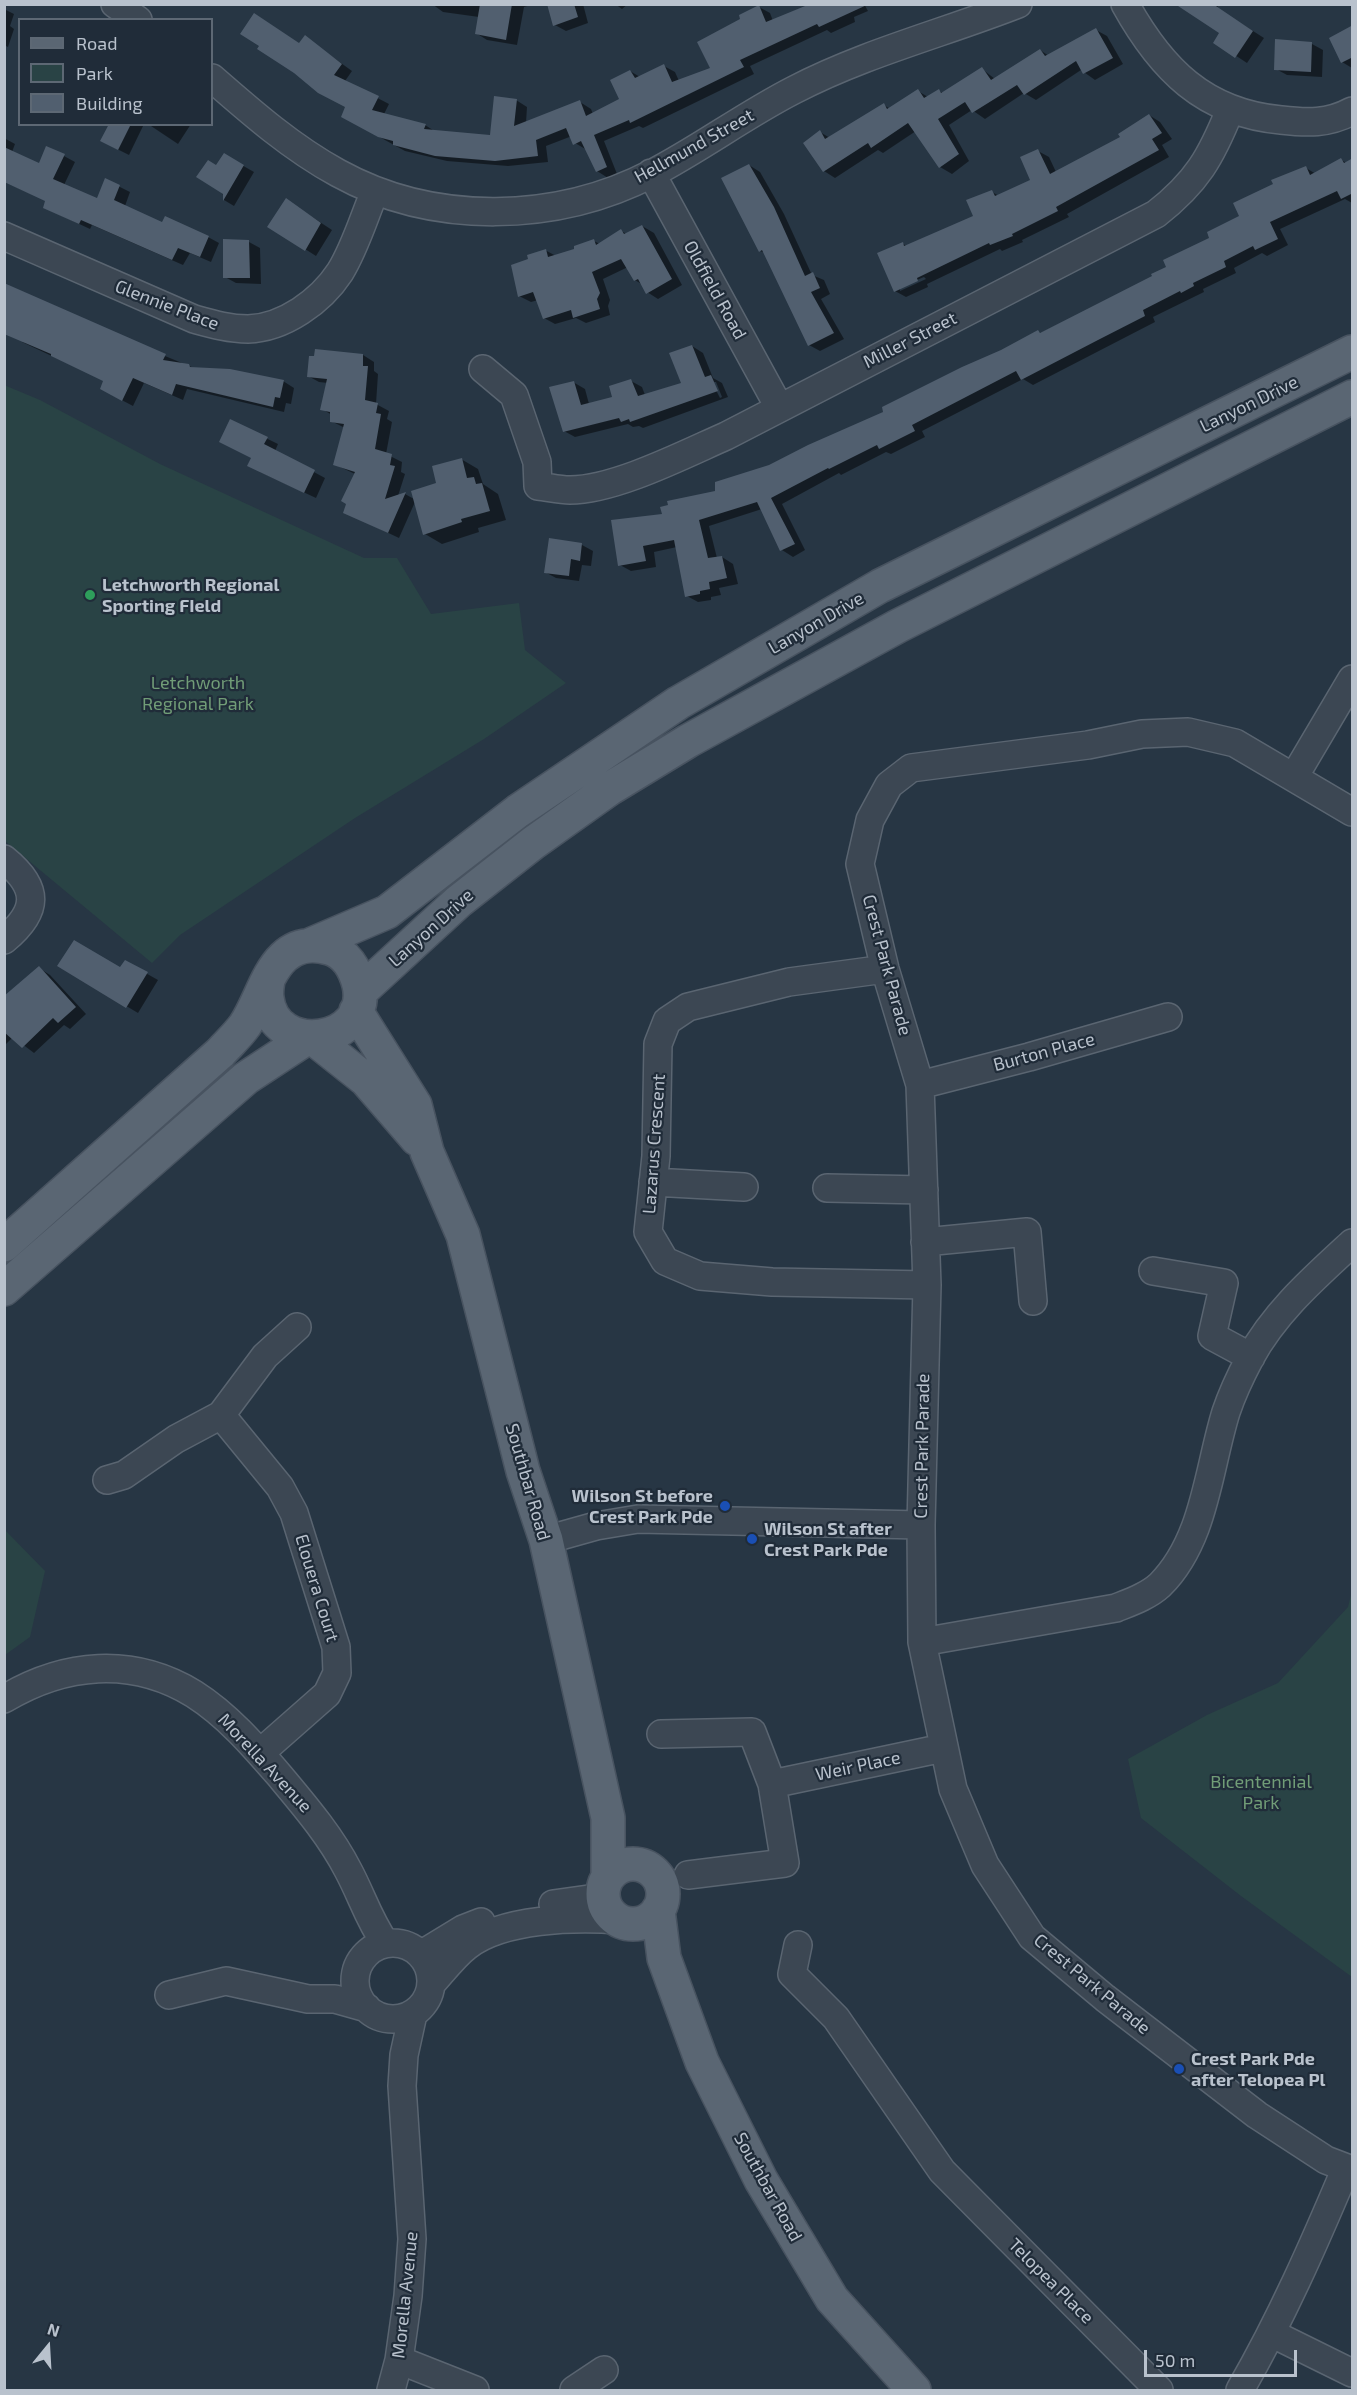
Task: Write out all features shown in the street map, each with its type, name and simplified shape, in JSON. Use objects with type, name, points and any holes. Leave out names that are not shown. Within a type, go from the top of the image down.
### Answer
[{"type":"main road","name":"Lanyon Drive","points":[[310,945],[387,912],[518,811],[678,703],[880,586],[1353,352]]},
{"type":"main road","name":"Lanyon Drive","points":[[358,1002],[459,901],[533,843],[609,789],[687,741],[898,627],[1353,397]]},
{"type":"main road","points":[[4,1245],[220,1053],[244,1026],[274,966],[291,951],[310,945],[331,948],[345,958],[356,973],[358,1002],[345,1026],[329,1036],[310,1038],[286,1030],[274,1017],[267,1000],[268,980]]},
{"type":"main road","name":"Southbar Road","points":[[358,1002],[415,1105],[427,1152],[463,1235],[523,1471],[546,1540],[608,1818],[625,1906],[664,1958],[702,2062],[761,2180],[832,2299],[914,2391]]},
{"type":"main road","points":[[4,1289],[246,1078],[310,1038]]},
{"type":"main road","name":"Southbar Road","points":[[310,1038],[366,1080],[427,1152]]},
{"type":"main road","name":"Southbar Road","points":[[608,1818],[641,1865],[653,1872],[660,1884],[662,1897],[625,1906]]},
{"type":"main road","points":[[625,1906],[617,1868],[628,1864],[641,1865]]},
{"type":"street","points":[[115,4],[135,18]]},
{"type":"street","name":"Hellmund Street","points":[[213,79],[287,141],[338,173],[375,191],[440,207],[495,212],[545,209],[590,198],[651,173],[793,90],[835,70],[1018,4]]},
{"type":"street","points":[[1125,4],[1157,56],[1204,96],[1230,110],[1252,117],[1308,123],[1325,122],[1353,111]]},
{"type":"street","name":"Miller Street","points":[[483,369],[514,395],[537,462],[538,486],[570,490],[603,486],[669,462],[726,436],[1156,214],[1182,192],[1205,164],[1230,110]]},
{"type":"street","name":"Oldfield Road","points":[[651,173],[779,407]]},
{"type":"street","name":"Glennie Place","points":[[4,236],[194,319],[222,327],[251,329],[288,318],[306,307],[326,290],[341,270],[375,191]]},
{"type":"street","points":[[1294,777],[1353,679]]},
{"type":"street","name":"Crest Park Parade","points":[[1349,2169],[1326,2160],[1257,2115],[1105,1998],[1032,1937],[985,1865],[953,1788],[922,1642],[921,1525],[927,1285],[920,1085],[885,969],[860,864],[870,820],[889,785],[911,768],[1088,745],[1142,734],[1188,732],[1235,743],[1353,812]]},
{"type":"street","points":[[4,859],[21,872],[30,888],[30,905],[22,926],[4,940]]},
{"type":"street","name":"Lazarus Crescent","points":[[885,969],[789,982],[688,1007],[667,1021],[658,1044],[659,1071],[648,1232],[665,1261],[700,1276],[772,1282],[927,1285]]},
{"type":"street","name":"Burton Place","points":[[920,1085],[1029,1057],[1168,1017]]},
{"type":"street","points":[[653,1182],[744,1187]]},
{"type":"street","points":[[826,1188],[924,1190]]},
{"type":"street","points":[[926,1242],[1027,1232],[1033,1301]]},
{"type":"street","points":[[922,1642],[1116,1608],[1158,1587],[1174,1568],[1194,1532],[1227,1411],[1251,1357],[1282,1312],[1302,1290],[1353,1243]]},
{"type":"street","points":[[1154,1271],[1224,1283],[1212,1336],[1251,1357]]},
{"type":"street","points":[[107,1480],[124,1474],[176,1439],[221,1415],[266,1356],[297,1327]]},
{"type":"street","name":"Elouera Court","points":[[221,1415],[280,1487],[294,1513],[336,1647],[336,1673],[327,1694],[260,1753]]},
{"type":"street","points":[[546,1540],[596,1526],[630,1520],[921,1525]]},
{"type":"street","name":"Morella Avenue","points":[[4,1699],[48,1677],[100,1668],[130,1670],[169,1682],[193,1693],[235,1726],[318,1821],[348,1870],[375,1938]]},
{"type":"street","points":[[661,1734],[752,1732],[772,1784],[785,1863],[688,1875]]},
{"type":"street","name":"Weir Place","points":[[772,1784],[944,1748]]},
{"type":"street","points":[[422,1954],[463,1929],[532,1906],[625,1906]]},
{"type":"street","points":[[432,1983],[467,1946],[502,1928],[584,1918],[625,1906]]},
{"type":"street","points":[[169,1995],[226,1981],[308,1999],[372,2006],[423,2006],[432,1983],[430,1970],[422,1954],[407,1945],[375,1938],[357,1968],[372,2006]]},
{"type":"street","name":"Telopea Place","points":[[798,1946],[792,1974],[836,2018],[942,2171],[1159,2391]]},
{"type":"street","name":"Morella Avenue","points":[[372,2006],[404,2055],[402,2086],[412,2239],[408,2296],[399,2360],[391,2391]]},
{"type":"street","points":[[1243,2390],[1349,2169]]},
{"type":"street","points":[[1271,2333],[1353,2373]]},
{"type":"street","points":[[399,2360],[475,2391]]},
{"type":"street","points":[[574,2391],[604,2370]]},
{"type":"green space","name":"Letchworth Regional Park","points":[[4,385],[40,400],[160,464],[364,558],[397,558],[431,614],[519,603],[525,650],[566,683],[484,739],[355,818],[180,935],[152,963],[5,841]]},
{"type":"green space","points":[[5,1530],[45,1571],[30,1637],[5,1655]]},
{"type":"green space","name":"Bicentennial Park","points":[[1352,1591],[1352,1977],[1241,1896],[1141,1818],[1128,1759],[1207,1715],[1278,1683],[1348,1607]]},
{"type":"building","points":[[480,4],[512,4],[506,40],[475,34]]},
{"type":"building","points":[[547,4],[574,4],[578,17],[553,26]]},
{"type":"building","points":[[810,4],[869,4],[819,27],[817,24],[740,60],[744,67],[630,123],[629,120],[594,135],[607,167],[596,172],[581,141],[573,145],[566,128],[536,140],[538,156],[495,161],[435,156],[393,145],[393,141],[378,137],[341,117],[345,107],[318,93],[294,73],[257,49],[259,46],[240,34],[254,13],[299,43],[305,35],[342,64],[334,75],[379,96],[372,110],[426,124],[424,129],[490,135],[494,96],[517,99],[514,126],[580,100],[586,116],[619,99],[610,80],[630,70],[635,78],[664,64],[672,82],[710,68],[697,42],[740,19],[739,15],[759,5],[766,22]]},
{"type":"building","points":[[1175,4],[1213,4],[1253,31],[1235,58],[1213,43],[1219,33]]},
{"type":"building","points":[[1353,25],[1353,57],[1341,63],[1329,38]]},
{"type":"building","points":[[1096,28],[1113,58],[1083,74],[1076,61],[1024,95],[1017,85],[972,113],[965,102],[938,119],[959,154],[939,168],[908,123],[871,148],[868,143],[823,172],[803,143],[820,130],[825,139],[884,103],[887,109],[918,89],[924,98],[939,89],[941,93],[982,67],[991,80],[1040,49],[1045,56]]},
{"type":"building","points":[[1275,39],[1312,42],[1311,72],[1274,70]]},
{"type":"building","points":[[1149,114],[1162,133],[1152,139],[1159,150],[1056,207],[1058,211],[1012,234],[1013,236],[990,245],[989,243],[917,278],[918,281],[894,292],[877,253],[903,242],[904,246],[973,216],[966,200],[992,190],[995,196],[1030,180],[1020,157],[1038,149],[1050,174],[1120,137],[1118,134]]},
{"type":"building","points":[[108,126],[130,126],[118,150],[100,141]]},
{"type":"building","points":[[46,146],[65,154],[53,179],[97,198],[105,178],[120,185],[114,200],[162,222],[165,216],[209,236],[200,257],[178,248],[172,260],[81,220],[79,224],[43,208],[45,201],[4,182],[4,147],[39,163]]},
{"type":"building","points":[[224,153],[244,165],[223,201],[223,194],[196,177],[208,160],[216,165]]},
{"type":"building","points":[[1341,158],[1344,163],[1353,158],[1353,193],[1341,199],[1337,191],[1270,222],[1278,239],[1255,250],[1253,246],[1224,261],[1226,267],[1193,283],[1194,286],[1181,293],[1180,291],[1143,310],[1145,316],[1021,380],[1016,371],[912,425],[915,431],[879,449],[877,445],[771,498],[795,544],[780,551],[757,502],[699,520],[708,558],[722,556],[727,578],[709,582],[710,589],[700,591],[700,594],[685,597],[674,540],[643,546],[646,561],[618,566],[611,520],[662,514],[660,507],[668,505],[667,501],[715,491],[715,482],[769,465],[883,412],[882,407],[1038,330],[1040,333],[1152,276],[1151,274],[1166,267],[1163,260],[1209,238],[1207,232],[1239,216],[1233,203],[1273,184],[1271,180],[1306,166],[1310,175]]},
{"type":"building","points":[[749,164],[774,207],[805,276],[813,272],[820,288],[811,292],[834,333],[808,346],[762,250],[759,252],[721,178]]},
{"type":"building","points":[[286,198],[321,223],[305,251],[267,227]]},
{"type":"building","points":[[642,225],[672,279],[646,294],[638,279],[634,281],[621,259],[592,272],[600,293],[597,299],[600,309],[573,318],[571,310],[543,319],[533,292],[518,297],[511,265],[528,259],[527,255],[546,249],[548,257],[574,249],[574,246],[594,239],[596,245],[621,229],[624,234]]},
{"type":"building","points":[[223,239],[249,240],[250,278],[223,278]]},
{"type":"building","points":[[4,283],[166,354],[163,360],[189,364],[190,367],[230,369],[284,380],[280,398],[275,397],[273,407],[176,384],[172,395],[133,378],[122,401],[100,389],[103,381],[51,354],[4,334]]},
{"type":"building","points":[[692,345],[705,377],[711,375],[718,391],[630,422],[629,419],[621,422],[619,418],[563,432],[549,387],[574,381],[581,405],[612,397],[609,386],[631,379],[638,396],[681,383],[669,353]]},
{"type":"building","points":[[315,349],[363,354],[363,366],[368,366],[365,400],[378,403],[376,413],[381,414],[375,449],[392,454],[390,465],[395,466],[385,499],[406,492],[388,533],[343,513],[346,504],[341,501],[355,472],[333,465],[344,424],[330,422],[330,412],[320,410],[327,379],[307,377],[309,356],[314,356]]},
{"type":"building","points":[[230,419],[268,437],[264,444],[315,470],[304,493],[247,466],[251,458],[219,442]]},
{"type":"building","points":[[462,458],[467,478],[474,477],[476,484],[482,483],[490,511],[461,519],[462,522],[423,535],[411,491],[436,483],[432,466]]},
{"type":"building","points":[[549,538],[582,543],[580,561],[571,559],[569,576],[544,573]]},
{"type":"building","points":[[74,940],[120,967],[125,960],[148,972],[126,1008],[57,966]]},
{"type":"building","points":[[39,966],[76,1007],[58,1023],[53,1018],[22,1048],[4,1032],[4,996]]},
{"type":"place","name":"Letchworth Regional Sporting FIeld","points":[[90,595]]},
{"type":"place","name":"Wilson St before Crest Park Pde","points":[[725,1506]]},
{"type":"place","name":"Wilson St after Crest Park Pde","points":[[752,1539]]},
{"type":"place","name":"Crest Park Pde after Telopea Pl","points":[[1179,2069]]}]
